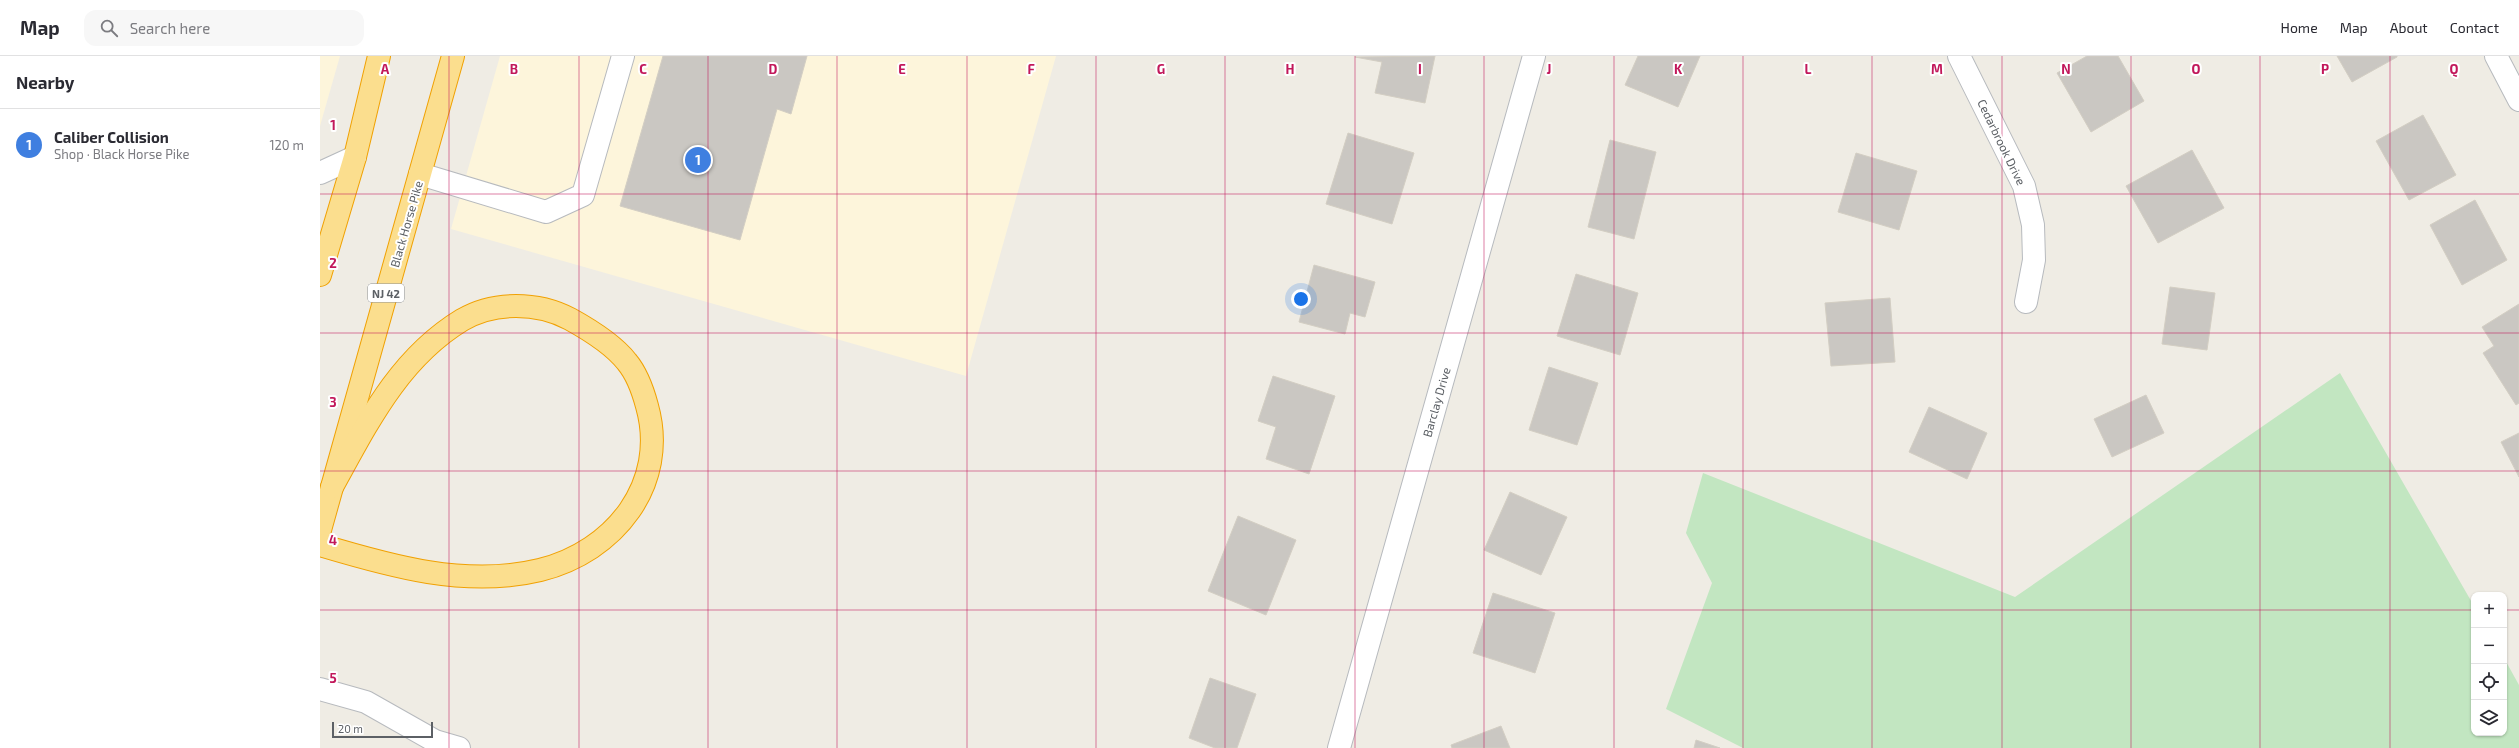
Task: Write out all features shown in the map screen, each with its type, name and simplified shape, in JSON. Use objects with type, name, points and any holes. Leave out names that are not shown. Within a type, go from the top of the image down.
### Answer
[{"type":"highway","points":[[320,275],[355,157],[379,56]]},
{"type":"highway","name":"Black Horse Pike","points":[[320,530],[453,56]]},
{"type":"highway","points":[[320,545],[404,568],[467,576],[517,574],[562,563],[588,552],[610,535],[637,498],[650,461],[650,418],[639,382],[628,362],[601,339],[561,314],[539,308],[517,305],[500,308],[465,319],[435,340],[400,374],[378,404],[332,488]]},
{"type":"street","points":[[420,174],[546,212],[583,195],[623,56]]},
{"type":"street","name":"Barclay Drive","points":[[1339,748],[1534,56]]},
{"type":"street","name":"Cedarbrook Drive","points":[[1959,56],[2024,186],[2033,225],[2034,260],[2026,302]]},
{"type":"street","points":[[2496,56],[2519,100]]},
{"type":"street","points":[[320,173],[355,157]]},
{"type":"street","points":[[320,689],[366,702],[435,742],[459,748]]},
{"type":"shaded area","points":[[320,56],[340,56],[320,126]]},
{"type":"shaded area","points":[[500,56],[1056,56],[966,376],[451,229]]},
{"type":"green space","points":[[2340,373],[2471,601],[2471,736],[2507,736],[2507,663],[2519,685],[2519,748],[1743,748],[1666,709],[1712,583],[1686,533],[1703,473],[2015,597]]},
{"type":"building","points":[[663,56],[807,56],[791,114],[777,109],[740,240],[620,206]]},
{"type":"building","points":[[1435,56],[1425,103],[1375,93],[1382,62],[1355,57]]},
{"type":"building","points":[[1638,56],[1700,56],[1678,107],[1625,85]]},
{"type":"building","points":[[2087,56],[2118,56],[2144,101],[2091,132],[2057,73]]},
{"type":"building","points":[[2337,56],[2397,56],[2397,57],[2352,82]]},
{"type":"building","points":[[2423,115],[2456,175],[2409,200],[2376,141]]},
{"type":"building","points":[[1348,133],[1414,153],[1392,224],[1326,204]]},
{"type":"building","points":[[1610,140],[1656,152],[1634,239],[1588,227]]},
{"type":"building","points":[[2192,150],[2224,208],[2158,243],[2126,186]]},
{"type":"building","points":[[1856,153],[1917,171],[1899,230],[1838,212]]},
{"type":"building","points":[[2475,200],[2507,260],[2462,285],[2430,225]]},
{"type":"building","points":[[1314,265],[1375,282],[1365,317],[1350,313],[1345,334],[1299,322]]},
{"type":"building","points":[[1576,274],[1638,293],[1620,355],[1557,336]]},
{"type":"building","points":[[2170,287],[2215,293],[2207,350],[2162,344]]},
{"type":"building","points":[[1890,298],[1895,362],[1831,366],[1825,303]]},
{"type":"building","points":[[2519,304],[2519,403],[2516,405],[2483,353],[2494,346],[2482,327]]},
{"type":"building","points":[[1549,367],[1598,383],[1577,445],[1529,430]]},
{"type":"building","points":[[1273,376],[1335,396],[1309,474],[1266,459],[1276,427],[1258,421]]},
{"type":"building","points":[[2146,395],[2164,433],[2112,457],[2094,419]]},
{"type":"building","points":[[1929,407],[1987,433],[1967,479],[1909,452]]},
{"type":"building","points":[[2519,433],[2519,477],[2501,442]]},
{"type":"building","points":[[1510,492],[1567,517],[1541,575],[1484,550]]},
{"type":"building","points":[[1238,516],[1296,540],[1266,615],[1208,591]]},
{"type":"building","points":[[1493,593],[1555,613],[1535,673],[1473,653]]},
{"type":"building","points":[[1210,678],[1256,694],[1237,748],[1215,748],[1189,738]]},
{"type":"building","points":[[1501,726],[1510,748],[1452,748],[1451,745]]},
{"type":"building","points":[[1696,740],[1720,748],[1694,748]]},
{"type":"place","name":"Caliber Collision","points":[[698,160]]}]
